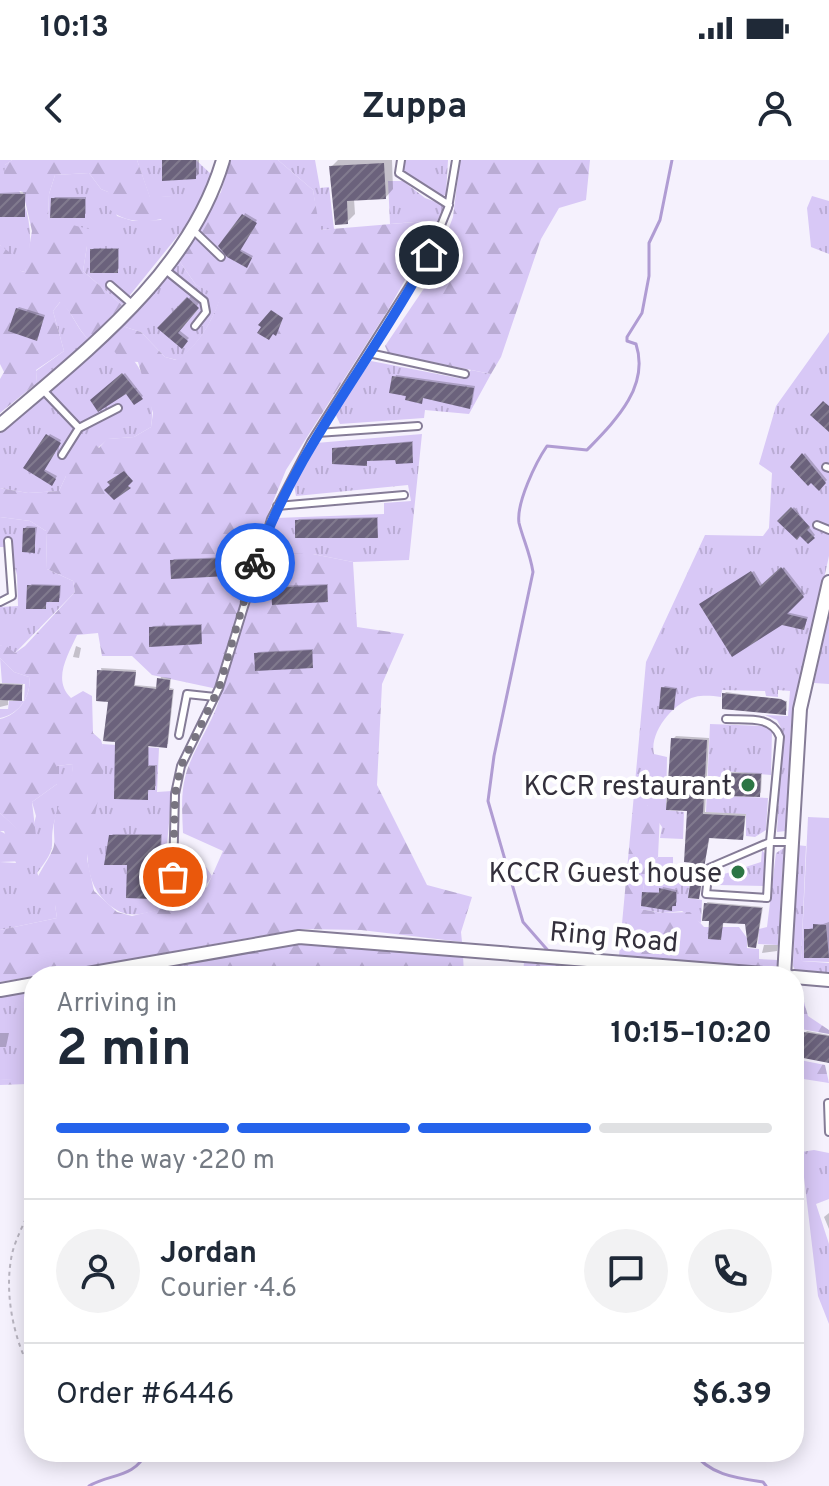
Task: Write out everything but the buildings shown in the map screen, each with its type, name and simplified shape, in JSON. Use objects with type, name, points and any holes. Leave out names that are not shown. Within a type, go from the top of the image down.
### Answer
[{"type":"street","points":[[0,425],[133,305],[212,198],[223,160]]},
{"type":"street","points":[[789,966],[792,842],[800,709],[829,582]]},
{"type":"street","name":"Ring Road","points":[[133,966],[299,937],[437,945],[667,966]]},
{"type":"street","name":"Ring Road","points":[[804,978],[829,980]]},
{"type":"street","points":[[0,990],[24,986]]},
{"type":"lane","points":[[401,160],[399,173],[449,205]]},
{"type":"lane","points":[[173,877],[175,794],[181,766],[215,697],[255,563],[277,506],[317,433],[429,255],[449,205],[456,160]]},
{"type":"lane","points":[[192,229],[221,257]]},
{"type":"lane","points":[[163,268],[204,301],[206,312],[195,326]]},
{"type":"lane","points":[[110,285],[133,305]]},
{"type":"lane","points":[[369,353],[465,374]]},
{"type":"lane","points":[[42,389],[79,428]]},
{"type":"lane","points":[[62,455],[79,428],[118,408]]},
{"type":"lane","points":[[317,433],[418,426]]},
{"type":"lane","points":[[277,506],[404,495]]},
{"type":"lane","points":[[817,525],[829,530]]},
{"type":"lane","points":[[0,602],[12,596],[8,541]]},
{"type":"lane","points":[[179,735],[187,694],[215,697]]},
{"type":"lane","points":[[726,719],[769,721],[780,737],[770,842],[767,898],[706,894],[709,868],[770,842],[792,842]]},
{"type":"lane","points":[[828,1103],[829,1132]]},
{"type":"path","points":[[23,1354],[12,1327],[10,1273],[13,1251],[24,1225]]},
{"type":"green space","points":[[0,160],[12,160],[5,165],[19,190],[28,216],[30,243],[25,272],[0,245]]},
{"type":"green space","points":[[12,160],[137,160],[150,197],[172,196],[182,204],[177,214],[169,217],[151,221],[133,220],[109,209],[108,192],[101,189],[89,173],[55,175],[49,194],[48,219],[97,231],[102,238],[87,246],[83,271],[122,305],[89,340],[60,302],[53,311],[64,351],[36,370],[37,383],[0,413],[0,379],[4,372],[0,364],[0,245],[17,258],[21,271],[25,272],[32,231],[23,192],[3,186],[5,165]]},
{"type":"green space","points":[[137,160],[196,160],[212,175],[193,217],[122,305],[83,271],[87,246],[48,219],[49,194],[55,175],[89,173],[101,189],[108,192],[117,216],[133,221],[161,220],[172,196],[150,198]]},
{"type":"green space","points":[[230,160],[278,160],[313,190],[320,230],[439,220],[388,310],[286,470],[252,553],[313,554],[353,562],[357,627],[404,634],[382,684],[377,785],[427,885],[472,897],[461,932],[462,942],[361,930],[300,929],[91,966],[24,966],[24,978],[0,982],[0,930],[57,918],[55,905],[42,906],[36,883],[53,849],[55,816],[73,764],[57,766],[57,784],[32,802],[36,836],[30,841],[0,813],[0,719],[13,713],[23,703],[29,677],[14,672],[0,658],[0,646],[4,644],[15,653],[25,646],[75,592],[73,581],[47,569],[46,531],[30,521],[0,517],[0,488],[28,493],[59,491],[66,476],[63,461],[75,441],[88,437],[99,448],[107,439],[134,437],[151,427],[153,413],[138,362],[121,361],[110,345],[112,335],[122,326],[141,332],[165,357],[176,360],[198,341],[220,297],[196,285],[178,259],[221,192]],"holes":[[[98,633],[102,656],[132,656],[152,675],[222,690],[186,773],[182,807],[183,833],[223,851],[207,887],[168,907],[132,916],[117,912],[94,891],[87,859],[106,757],[101,740],[93,733],[92,696],[83,691],[71,698],[65,691],[62,675],[77,635]]]},
{"type":"green space","points":[[278,160],[315,160],[320,188],[329,187],[334,229],[319,230],[313,190]]},
{"type":"green space","points":[[406,160],[448,160],[446,195],[439,197],[404,174],[402,167]]},
{"type":"green space","points":[[460,160],[590,160],[586,200],[559,208],[541,239],[501,357],[491,374],[388,353],[385,346],[429,281],[453,217]]},
{"type":"green space","points":[[388,181],[403,181],[425,198],[444,205],[439,220],[390,224]]},
{"type":"green space","points":[[812,196],[829,201],[829,254],[811,247],[807,208]]},
{"type":"green space","points":[[178,259],[196,285],[221,296],[204,332],[177,360],[165,357],[141,332],[122,326]]},
{"type":"green space","points":[[61,301],[89,340],[37,383],[36,371],[64,351],[53,311]]},
{"type":"green space","points":[[829,332],[829,556],[791,726],[786,831],[777,832],[782,730],[777,720],[765,715],[788,716],[790,691],[778,690],[778,697],[766,696],[765,691],[722,690],[721,697],[695,697],[679,705],[665,719],[655,737],[654,754],[667,757],[666,810],[684,812],[683,839],[660,838],[662,827],[647,805],[633,805],[646,662],[705,535],[763,536],[769,528],[772,473],[759,464],[776,406]]},
{"type":"green space","points":[[112,335],[137,365],[148,387],[151,427],[134,437],[108,439],[66,476],[59,491],[28,493],[0,488],[0,430]]},
{"type":"green space","points":[[371,361],[463,379],[471,370],[491,374],[469,414],[425,410],[424,418],[340,424],[335,413]]},
{"type":"green space","points":[[422,434],[409,560],[353,562],[313,554],[265,554],[276,518],[384,514],[384,503],[411,501],[408,485],[296,496],[294,485],[316,443]]},
{"type":"green space","points":[[0,517],[30,521],[46,531],[47,569],[73,581],[75,592],[15,653],[4,645],[0,646],[0,607],[18,606],[17,575],[9,547],[0,547]]},
{"type":"green space","points":[[829,613],[829,684],[814,683]]},
{"type":"green space","points":[[0,658],[14,672],[29,677],[24,701],[25,684],[2,683]]},
{"type":"green space","points":[[9,701],[24,701],[13,713],[0,718],[0,709],[8,709]]},
{"type":"green space","points":[[710,724],[766,726],[772,731],[771,775],[724,771],[723,796],[768,798],[766,830],[755,837],[746,836],[746,814],[706,812]]},
{"type":"green space","points":[[102,744],[159,748],[157,792],[172,791],[163,887],[206,867],[212,876],[189,898],[143,914],[130,914],[113,908],[95,888],[87,853],[92,813],[105,757]]},
{"type":"green space","points":[[73,764],[69,786],[55,819],[51,850],[37,873],[55,905],[57,918],[0,930],[0,862],[16,863],[4,831],[0,831],[0,813],[30,840],[36,816],[32,802],[57,784],[57,766]]},
{"type":"green space","points":[[633,805],[647,805],[660,814],[658,857],[646,871],[640,909],[662,913],[690,912],[704,927],[739,927],[747,938],[747,948],[759,949],[759,959],[778,960],[777,966],[741,966],[619,956]]},
{"type":"green space","points":[[808,817],[829,818],[829,962],[801,961]]},
{"type":"green space","points":[[0,831],[15,839],[26,853],[24,861],[0,862]]},
{"type":"green space","points":[[796,845],[806,846],[801,961],[829,963],[829,973],[804,971],[804,966],[793,966]]},
{"type":"green space","points":[[784,848],[778,945],[758,944],[759,929],[767,927],[776,853]]},
{"type":"green space","points":[[762,850],[766,855],[764,886],[718,885],[718,876],[761,862]]},
{"type":"green space","points":[[658,857],[673,857],[673,870],[691,871],[688,898],[702,900],[701,923],[682,911],[663,913],[640,909],[646,871]]},
{"type":"green space","points":[[339,943],[463,955],[464,966],[170,966],[297,944]]},
{"type":"green space","points":[[524,961],[593,966],[524,966]]},
{"type":"green space","points":[[24,992],[24,1079],[0,1080],[0,996]]},
{"type":"green space","points":[[804,1002],[808,1016],[829,1030],[829,1034],[804,1030]]},
{"type":"green space","points":[[804,1061],[825,1065],[829,1083],[804,1079]]},
{"type":"green space","points":[[24,1078],[24,1084],[0,1085],[0,1080]]},
{"type":"green space","points":[[804,1152],[829,1153],[829,1199],[816,1204],[829,1244],[829,1324],[818,1296],[804,1177]]},
{"type":"waterway","points":[[551,954],[523,922],[488,801],[494,756],[533,572],[519,515],[528,483],[547,446],[587,450],[618,415],[634,389],[639,360],[636,344],[627,341],[627,337],[642,313],[649,276],[649,243],[660,220],[672,160]]},
{"type":"waterway","points":[[555,961],[558,966]]},
{"type":"waterway","points":[[89,1486],[129,1471],[140,1462]]},
{"type":"waterway","points":[[702,1462],[716,1471],[763,1482],[766,1486]]},
{"type":"way so far","points":[[173,877],[175,794],[181,766],[219,688],[255,563]]},
{"type":"place","name":"KCCR restaurant","points":[[748,785]]},
{"type":"place","name":"KCCR Guest house","points":[[738,872]]},
{"type":"route","points":[[255,563],[271,519],[311,442],[429,255]]}]
